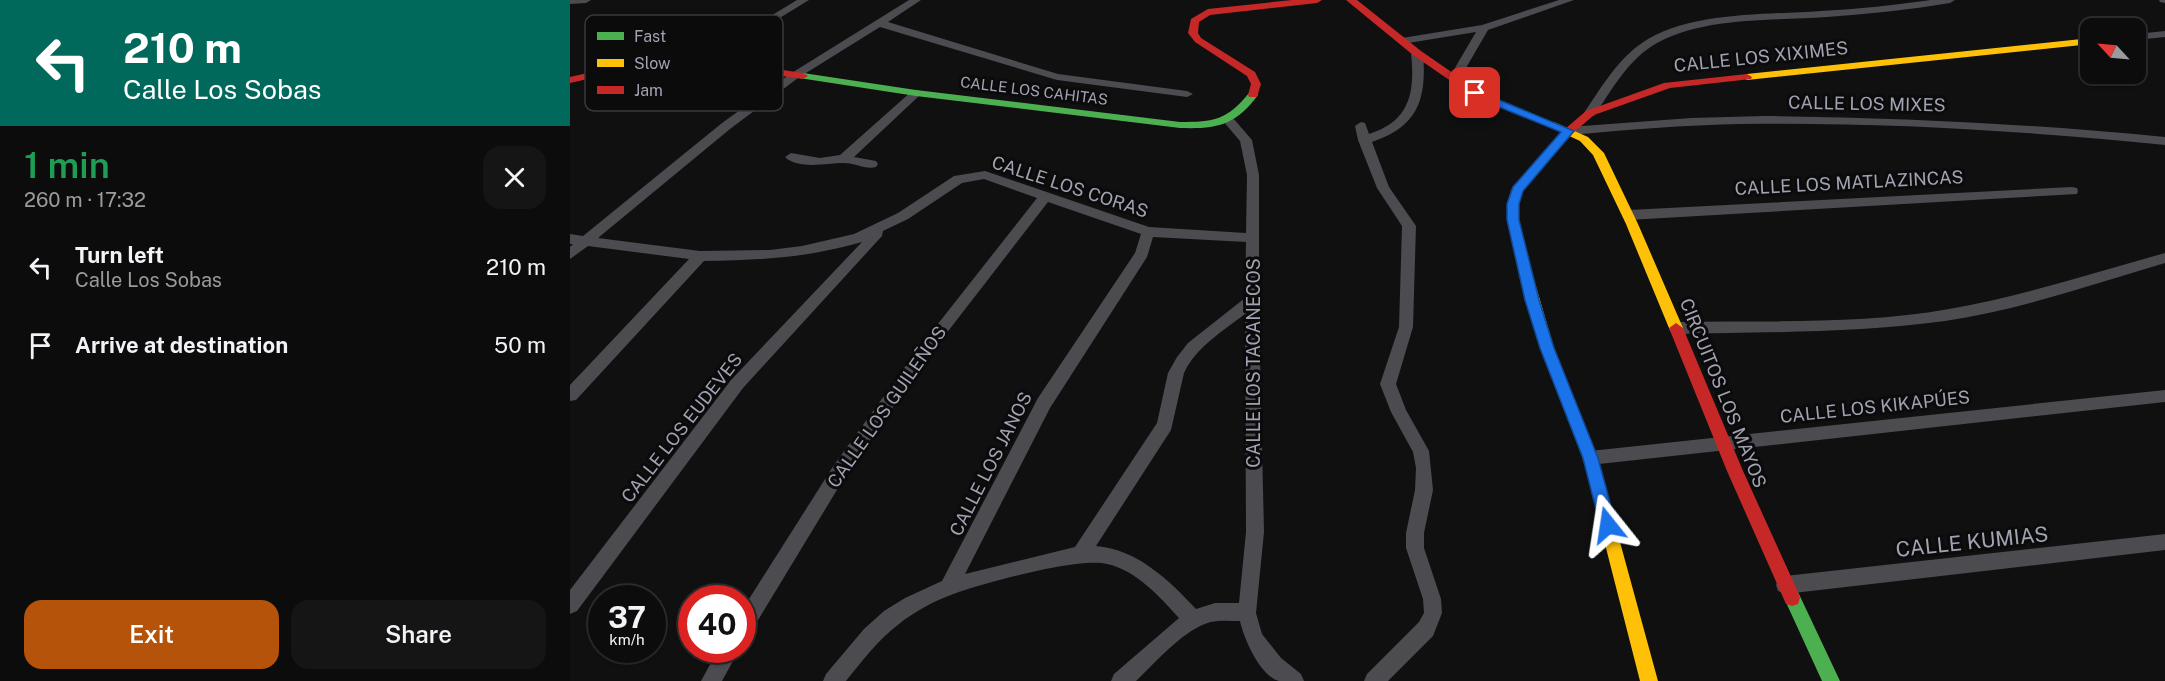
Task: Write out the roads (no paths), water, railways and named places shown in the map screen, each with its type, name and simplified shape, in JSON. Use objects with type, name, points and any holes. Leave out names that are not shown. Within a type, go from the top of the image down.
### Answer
[{"type":"street","points":[[570,1],[586,0]]},
{"type":"street","points":[[779,15],[804,0]]},
{"type":"street","points":[[783,83],[915,0]]},
{"type":"street","points":[[1229,121],[1254,95],[1257,87],[1256,80],[1251,74],[1198,40],[1193,33],[1194,21],[1208,12],[1317,0]]},
{"type":"street","name":"CIRCUITOS LOS MAYOS","points":[[1350,0],[1417,53],[1465,87],[1488,100],[1569,131],[1584,139],[1598,153],[1629,215],[1723,442],[1785,585],[1831,681]]},
{"type":"street","points":[[1402,40],[1484,28],[1569,0]]},
{"type":"street","points":[[1590,113],[1630,59],[1648,44],[1683,30],[1730,21],[1880,9],[1950,0]]},
{"type":"street","points":[[879,23],[1057,77],[1187,93]]},
{"type":"street","points":[[1455,78],[1484,28]]},
{"type":"street","points":[[2146,36],[2165,34]]},
{"type":"street","name":"CALLE LOS XIXIMES","points":[[1649,681],[1590,458],[1547,348],[1532,300],[1513,220],[1513,204],[1517,190],[1569,131],[1590,113],[1683,82],[2080,42]]},
{"type":"street","points":[[1374,681],[1430,623],[1433,613],[1432,599],[1414,548],[1424,490],[1422,459],[1410,429],[1399,412],[1389,384],[1406,327],[1409,226],[1383,188],[1363,133],[1396,125],[1410,111],[1418,94],[1420,74],[1417,53]]},
{"type":"street","name":"CALLE LOS CAHITAS","points":[[783,73],[916,93],[1165,124],[1201,125],[1229,121]]},
{"type":"street","name":"CALLE LOS CAHITAS","points":[[570,80],[585,77]]},
{"type":"street","points":[[844,159],[916,93]]},
{"type":"street","points":[[570,254],[681,160],[746,111]]},
{"type":"street","name":"CALLE LOS MIXES","points":[[1569,131],[1678,123],[1763,120],[1940,124],[2165,141]]},
{"type":"street","name":"CALLE LOS TACANECOS","points":[[1229,121],[1246,140],[1253,176],[1255,532],[1247,613],[1254,639],[1274,664],[1294,681]]},
{"type":"street","points":[[791,157],[820,162],[844,159],[872,164]]},
{"type":"street","name":"CALLE LOS CORAS","points":[[570,239],[585,243],[700,256],[770,255],[802,251],[831,246],[880,228],[959,179],[985,175],[1148,232],[1254,238]]},
{"type":"street","name":"CALLE LOS MATLAZINCAS","points":[[1629,215],[2072,191]]},
{"type":"street","name":"CALLE LOS GUILEÑOS","points":[[756,605],[840,470],[920,357],[1045,197]]},
{"type":"street","name":"CALLE LOS EUDEVES","points":[[570,605],[737,384],[844,270],[880,228]]},
{"type":"street","name":"CALLE LOS JANOS","points":[[950,587],[1044,403],[1142,254],[1148,232]]},
{"type":"street","points":[[570,395],[700,256]]},
{"type":"street","points":[[1676,327],[1873,324],[1947,315],[2012,302],[2165,258]]},
{"type":"street","points":[[1081,554],[1165,425],[1176,373],[1182,361],[1193,347],[1252,300]]},
{"type":"street","name":"CALLE LOS KIKAPÚES","points":[[1590,458],[2165,396]]},
{"type":"street","name":"CALLE KUMIAS","points":[[1785,585],[2165,542]]},
{"type":"street","points":[[833,681],[871,636],[891,618],[912,604],[950,587],[1081,554],[1105,555],[1130,566],[1170,594],[1193,619]]},
{"type":"street","points":[[1121,681],[1193,619],[1222,611],[1247,613]]},
{"type":"street","points":[[711,681],[721,663]]}]
